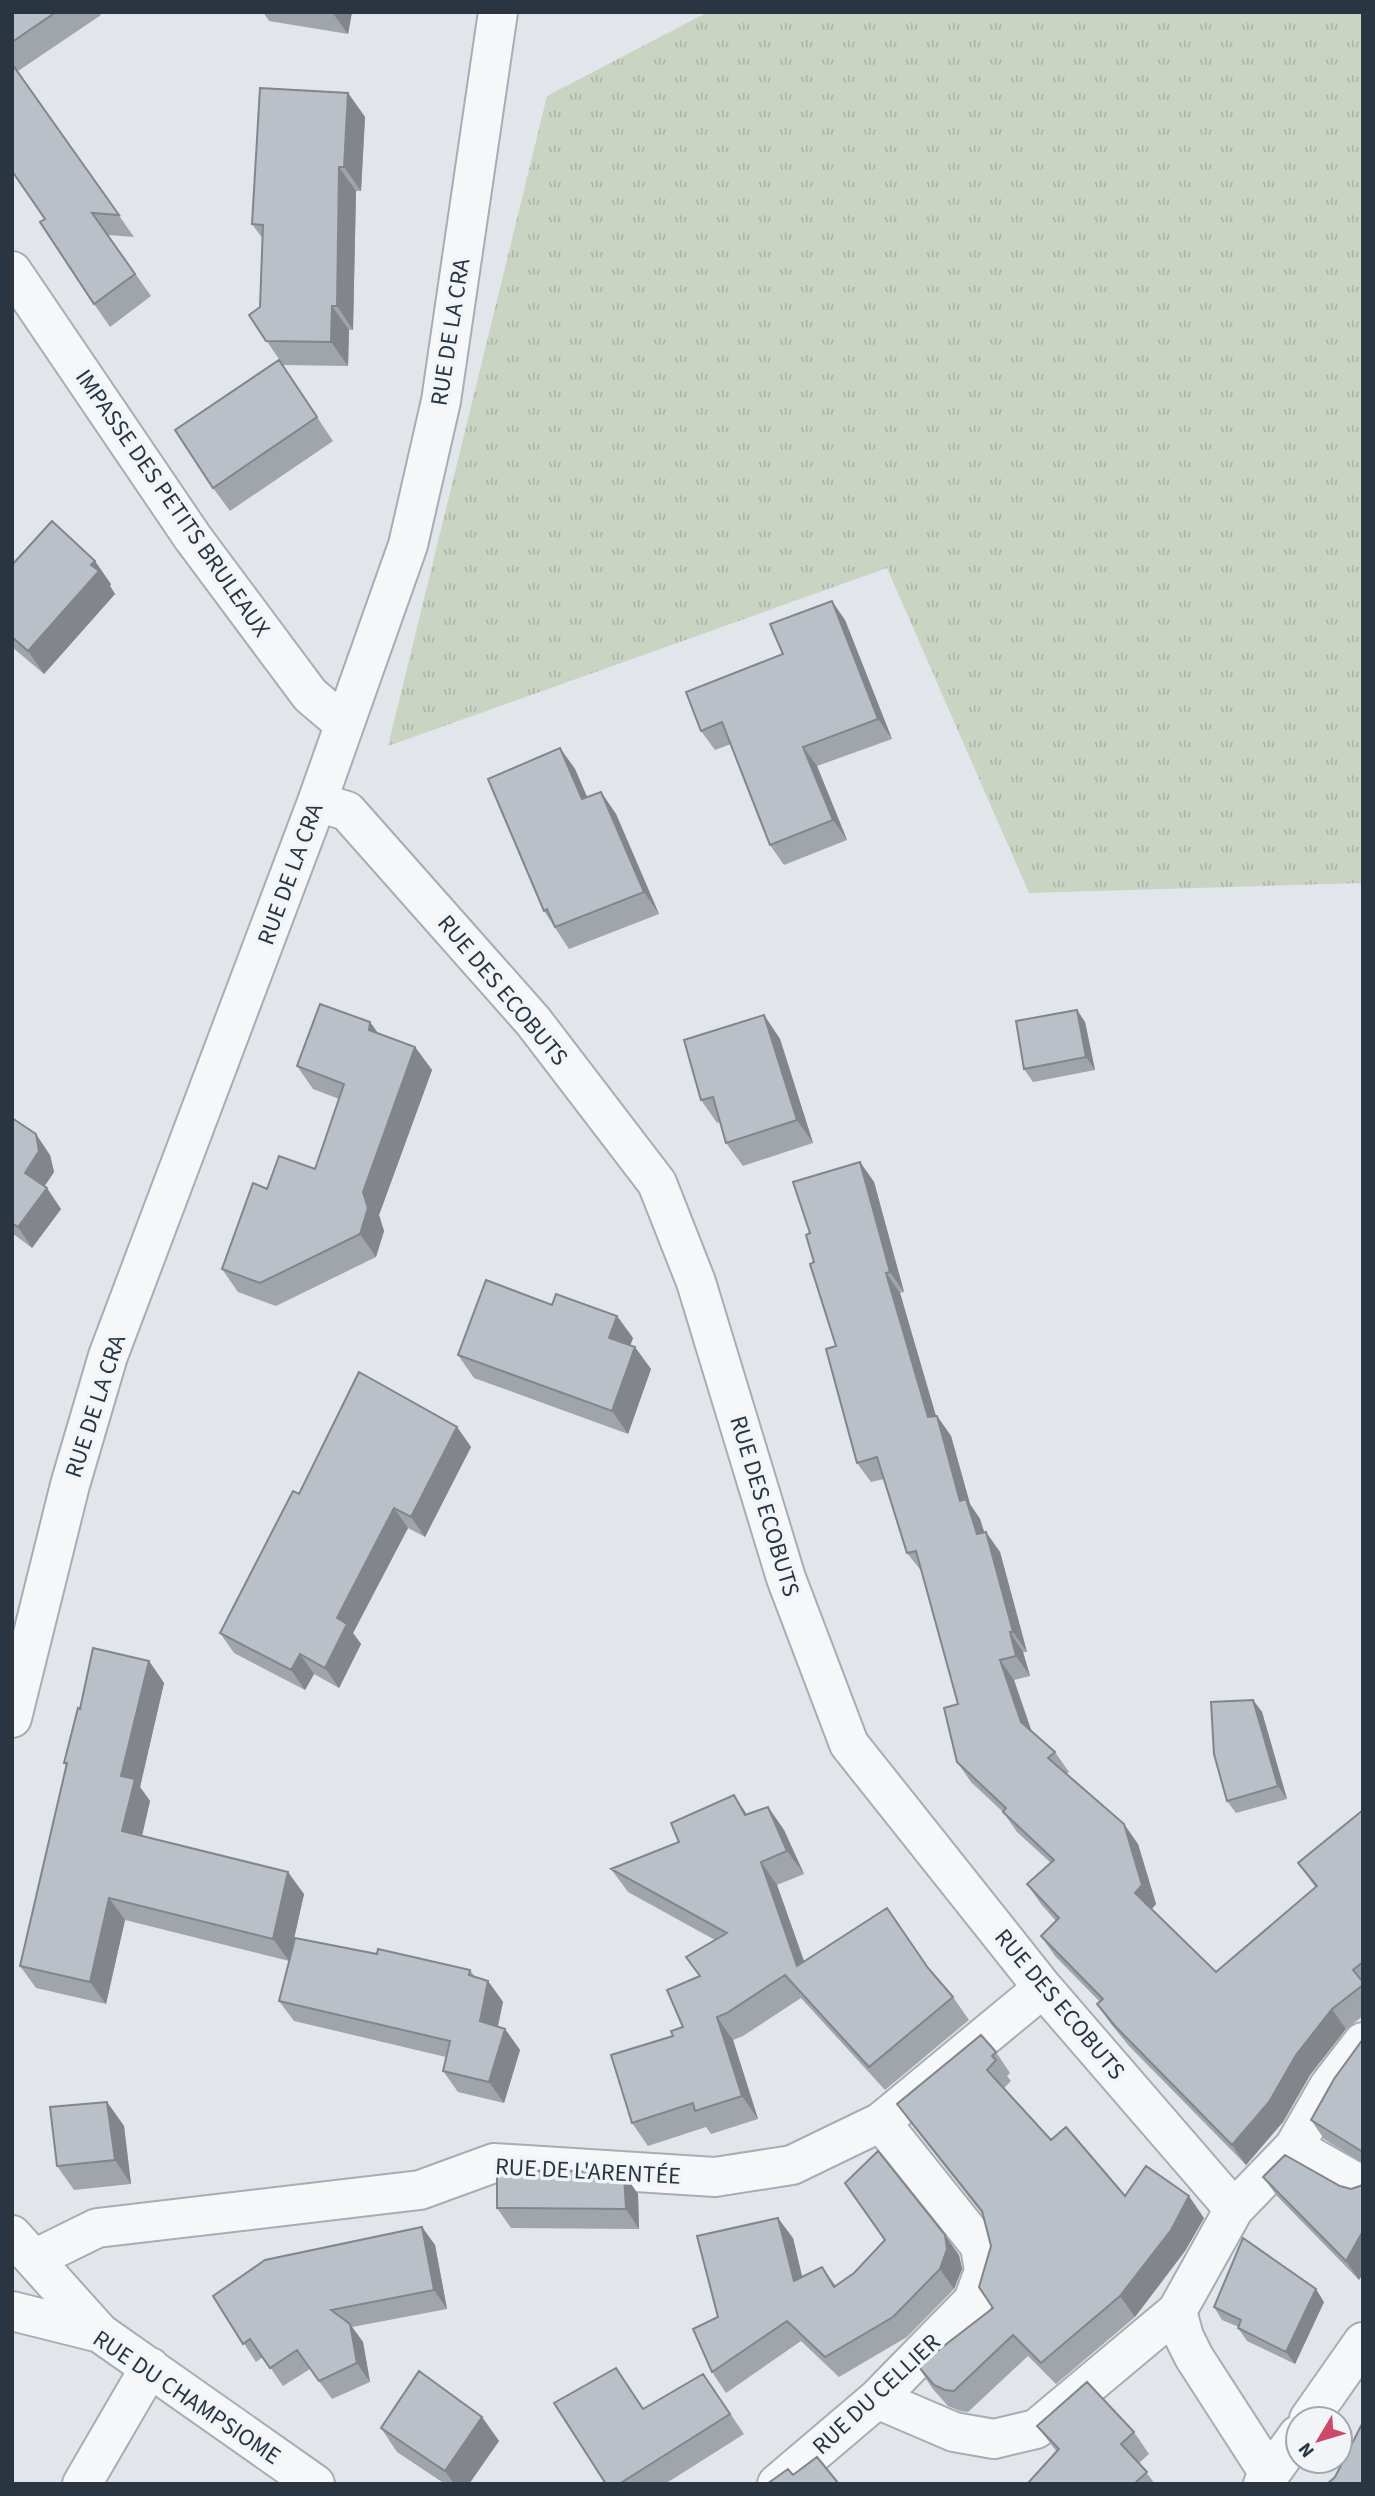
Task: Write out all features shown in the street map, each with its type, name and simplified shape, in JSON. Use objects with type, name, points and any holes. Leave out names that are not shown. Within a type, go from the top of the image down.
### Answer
[{"type":"street","name":"RUE DE LA CRA","points":[[12,1718],[70,1485],[108,1356],[317,802],[408,545],[441,401],[499,12]]},
{"type":"street","name":"IMPASSE DES PETITS BRULEAUX","points":[[12,271],[193,538],[310,695],[344,724]]},
{"type":"street","name":"RUE DES ECOBUTS","points":[[317,802],[347,811],[356,821],[533,1021],[657,1183],[696,1282],[786,1578],[849,1744],[1044,1988],[1234,2209]]},
{"type":"street","name":"RUE DE L'ARENTÉE","points":[[24,2246],[97,2228],[420,2190],[494,2163],[715,2178],[758,2173],[792,2165],[881,2122],[1044,1988]]},
{"type":"street","points":[[877,2399],[954,2432],[994,2439],[1036,2430],[1177,2311],[1234,2209],[1294,2147],[1329,2086],[1363,2042]]},
{"type":"street","name":"RUE DU CELLIER","points":[[777,2484],[877,2399],[973,2301],[984,2271],[980,2246],[881,2122]]},
{"type":"street","points":[[1294,2147],[1363,2186]]},
{"type":"street","points":[[24,2246],[100,2333]]},
{"type":"street","name":"RUE DU CHAMPSIOME","points":[[12,2311],[100,2333],[315,2484]]},
{"type":"street","points":[[1177,2311],[1184,2337],[1194,2357],[1266,2479],[1284,2454]]},
{"type":"street","points":[[1319,2405],[1363,2342]]},
{"type":"street","points":[[82,2484],[150,2367]]},
{"type":"green space","points":[[708,12],[1363,12],[1363,883],[1029,893],[887,568],[388,746],[547,96]]},
{"type":"building","points":[[12,12],[56,12],[12,42]]},
{"type":"building","points":[[12,64],[119,215],[92,213],[135,274],[94,304],[40,222],[45,219],[12,171]]},
{"type":"building","points":[[260,88],[348,93],[344,167],[339,167],[337,306],[332,306],[331,342],[266,341],[249,315],[260,307],[263,225],[252,224]]},
{"type":"building","points":[[279,360],[317,417],[213,488],[175,430]]},
{"type":"building","points":[[52,521],[95,561],[91,565],[99,571],[28,651],[12,637],[12,565]]},
{"type":"building","points":[[832,601],[878,719],[803,747],[833,820],[770,845],[722,722],[701,731],[686,692],[783,654],[770,624]]},
{"type":"building","points":[[560,748],[582,799],[601,792],[644,892],[555,927],[547,909],[544,911],[488,779]]},
{"type":"building","points":[[320,1004],[370,1022],[369,1030],[415,1047],[363,1192],[368,1208],[360,1234],[260,1283],[222,1269],[253,1183],[267,1189],[279,1156],[315,1169],[344,1084],[297,1066]]},
{"type":"building","points":[[1077,1010],[1086,1057],[1024,1069],[1016,1021]]},
{"type":"building","points":[[764,1015],[797,1120],[726,1143],[713,1097],[701,1100],[684,1040]]},
{"type":"building","points":[[12,1118],[36,1134],[39,1151],[25,1173],[47,1188],[18,1227],[12,1223]]},
{"type":"building","points":[[860,1162],[890,1272],[886,1273],[928,1417],[937,1416],[960,1501],[966,1499],[977,1534],[986,1532],[1013,1632],[1010,1632],[1016,1656],[1000,1660],[1021,1722],[1055,1752],[1048,1758],[1124,1824],[1142,1885],[1135,1893],[1216,1972],[1317,1886],[1298,1863],[1363,1810],[1363,1962],[1353,1970],[1363,1985],[1332,2009],[1296,2055],[1269,2102],[1232,2145],[1115,2026],[1097,2004],[1103,1999],[1041,1936],[1059,1918],[1027,1884],[1054,1860],[1003,1812],[1006,1808],[957,1762],[944,1708],[958,1704],[916,1551],[907,1553],[877,1457],[857,1463],[826,1349],[836,1346],[810,1264],[814,1262],[806,1235],[810,1233],[793,1182]]},
{"type":"building","points":[[486,1280],[552,1305],[556,1294],[617,1316],[609,1338],[635,1347],[612,1411],[458,1355]]},
{"type":"building","points":[[359,1372],[457,1427],[411,1517],[394,1508],[337,1618],[347,1624],[325,1668],[300,1654],[291,1670],[220,1633],[293,1491],[299,1494]]},
{"type":"building","points":[[93,1648],[149,1661],[121,1776],[135,1779],[122,1831],[288,1872],[273,1939],[109,1898],[90,1982],[20,1966],[67,1763],[64,1763],[78,1708],[80,1709]]},
{"type":"building","points":[[1253,1700],[1278,1786],[1227,1801],[1214,1754],[1211,1702]]},
{"type":"building","points":[[734,1795],[745,1815],[768,1807],[787,1851],[761,1862],[797,1966],[887,1908],[928,1968],[953,1997],[869,2067],[785,1975],[717,2017],[742,2096],[695,2111],[693,2103],[632,2123],[611,2055],[673,2036],[671,2031],[683,2027],[667,1990],[700,1976],[686,1957],[727,1933],[611,1869],[679,1842],[671,1823]]},
{"type":"building","points":[[295,1938],[377,1954],[378,1949],[470,1970],[469,1975],[488,1981],[480,2021],[505,2029],[489,2082],[443,2071],[450,2041],[279,2001]]},
{"type":"building","points":[[981,2035],[996,2052],[992,2056],[996,2060],[987,2070],[1051,2140],[1066,2127],[1125,2196],[1146,2166],[1189,2196],[1171,2230],[1120,2296],[1041,2363],[1013,2335],[954,2391],[934,2385],[918,2366],[993,2308],[979,2287],[991,2246],[982,2211],[897,2104]]},
{"type":"building","points":[[1363,2039],[1363,2152],[1311,2120],[1334,2079]]},
{"type":"building","points":[[107,2102],[115,2160],[57,2166],[50,2107]]},
{"type":"building","points":[[878,2151],[945,2235],[947,2249],[940,2269],[893,2317],[825,2357],[787,2321],[712,2372],[693,2329],[718,2317],[697,2236],[778,2218],[794,2281],[822,2267],[834,2287],[854,2273],[885,2240],[845,2183]]},
{"type":"building","points":[[1285,2155],[1340,2186],[1351,2189],[1363,2184],[1363,2231],[1346,2261],[1263,2177]]},
{"type":"building","points":[[558,2170],[624,2174],[626,2209],[497,2208],[497,2172]]},
{"type":"building","points":[[422,2227],[434,2290],[331,2310],[350,2324],[357,2363],[319,2381],[297,2350],[270,2368],[250,2339],[243,2344],[213,2296],[265,2260]]},
{"type":"building","points":[[1243,2238],[1316,2289],[1286,2352],[1238,2328],[1241,2320],[1214,2307]]},
{"type":"building","points":[[616,2368],[643,2409],[703,2374],[730,2414],[619,2484],[606,2484],[554,2403]]},
{"type":"building","points":[[419,2371],[482,2417],[445,2471],[381,2428]]},
{"type":"building","points":[[1087,2382],[1134,2432],[1121,2444],[1147,2472],[1134,2484],[1027,2484],[1059,2449],[1037,2426]]},
{"type":"building","points":[[1363,2422],[1363,2484],[1327,2484],[1336,2475],[1354,2475],[1354,2440]]},
{"type":"building","points":[[817,2457],[839,2484],[767,2484],[788,2469],[793,2475]]}]
